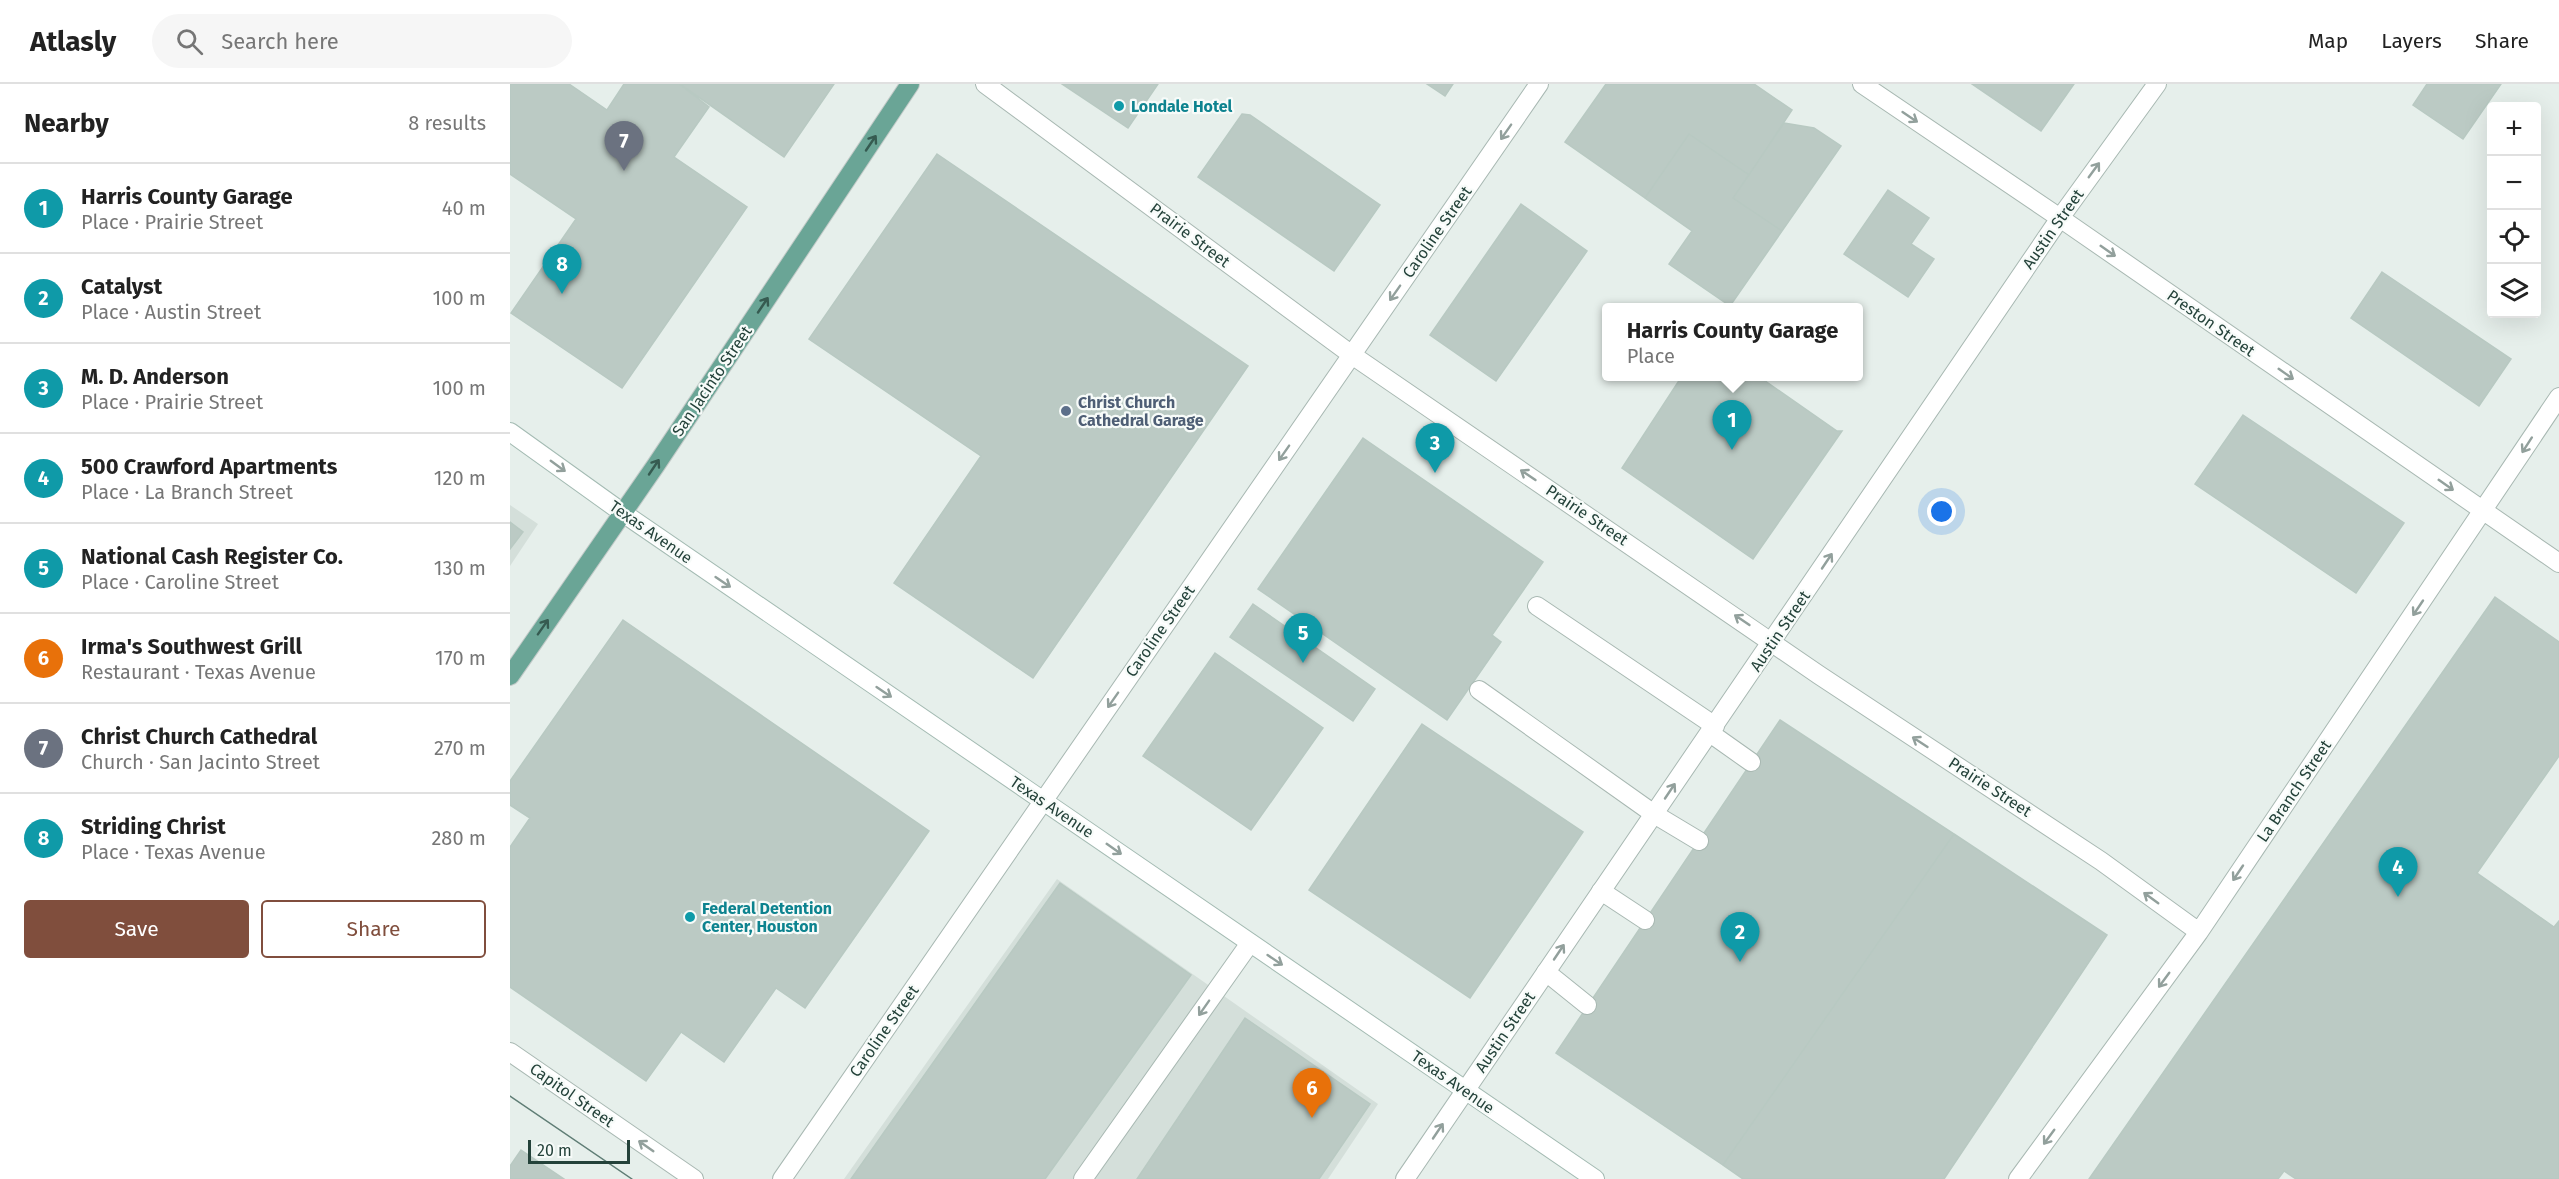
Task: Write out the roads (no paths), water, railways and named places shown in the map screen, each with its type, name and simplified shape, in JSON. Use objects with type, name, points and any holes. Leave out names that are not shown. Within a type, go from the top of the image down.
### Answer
[{"type":"main road","name":"San Jacinto Street","points":[[510,676],[623,513],[910,84]]},
{"type":"street","name":"Prairie Street","points":[[986,84],[1352,355],[1773,641],[1819,675],[2101,861],[2199,932]]},
{"type":"street","name":"Caroline Street","points":[[782,1179],[1539,84]]},
{"type":"street","name":"Preston Street","points":[[1862,84],[2559,563]]},
{"type":"street","name":"Austin Street","points":[[1405,1179],[2060,218],[2157,84]]},
{"type":"street","name":"La Branch Street","points":[[2018,1179],[2199,932],[2559,397]]},
{"type":"street","name":"Texas Avenue","points":[[510,432],[623,513],[1595,1179]]},
{"type":"street","points":[[1537,606],[1712,729],[1751,762]]},
{"type":"street","points":[[1479,690],[1654,814],[1699,841]]},
{"type":"street","points":[[1601,891],[1645,920]]},
{"type":"street","points":[[1083,1179],[1250,943]]},
{"type":"street","points":[[1546,972],[1587,1005]]},
{"type":"street","name":"Capitol Street","points":[[510,1052],[694,1179]]},
{"type":"tram line","points":[[510,1096],[632,1179]]},
{"type":"place","name":"Londale Hotel","points":[[1119,106]]},
{"type":"place","name":"Christ Church Cathedral","points":[[624,171]]},
{"type":"place","name":"Striding Christ","points":[[562,294]]},
{"type":"place","name":"Christ Church Cathedral Garage","points":[[1066,411]]},
{"type":"place","name":"Harris County Garage","points":[[1732,450]]},
{"type":"place","name":"M. D. Anderson","points":[[1435,473]]},
{"type":"place","name":"National Cash Register Co.","points":[[1303,663]]},
{"type":"place","name":"500 Crawford Apartments","points":[[2398,897]]},
{"type":"place","name":"Federal Detention Center, Houston","points":[[690,917]]},
{"type":"place","name":"Catalyst","points":[[1740,962]]},
{"type":"place","name":"Irma's Southwest Grill","points":[[1312,1118]]}]
